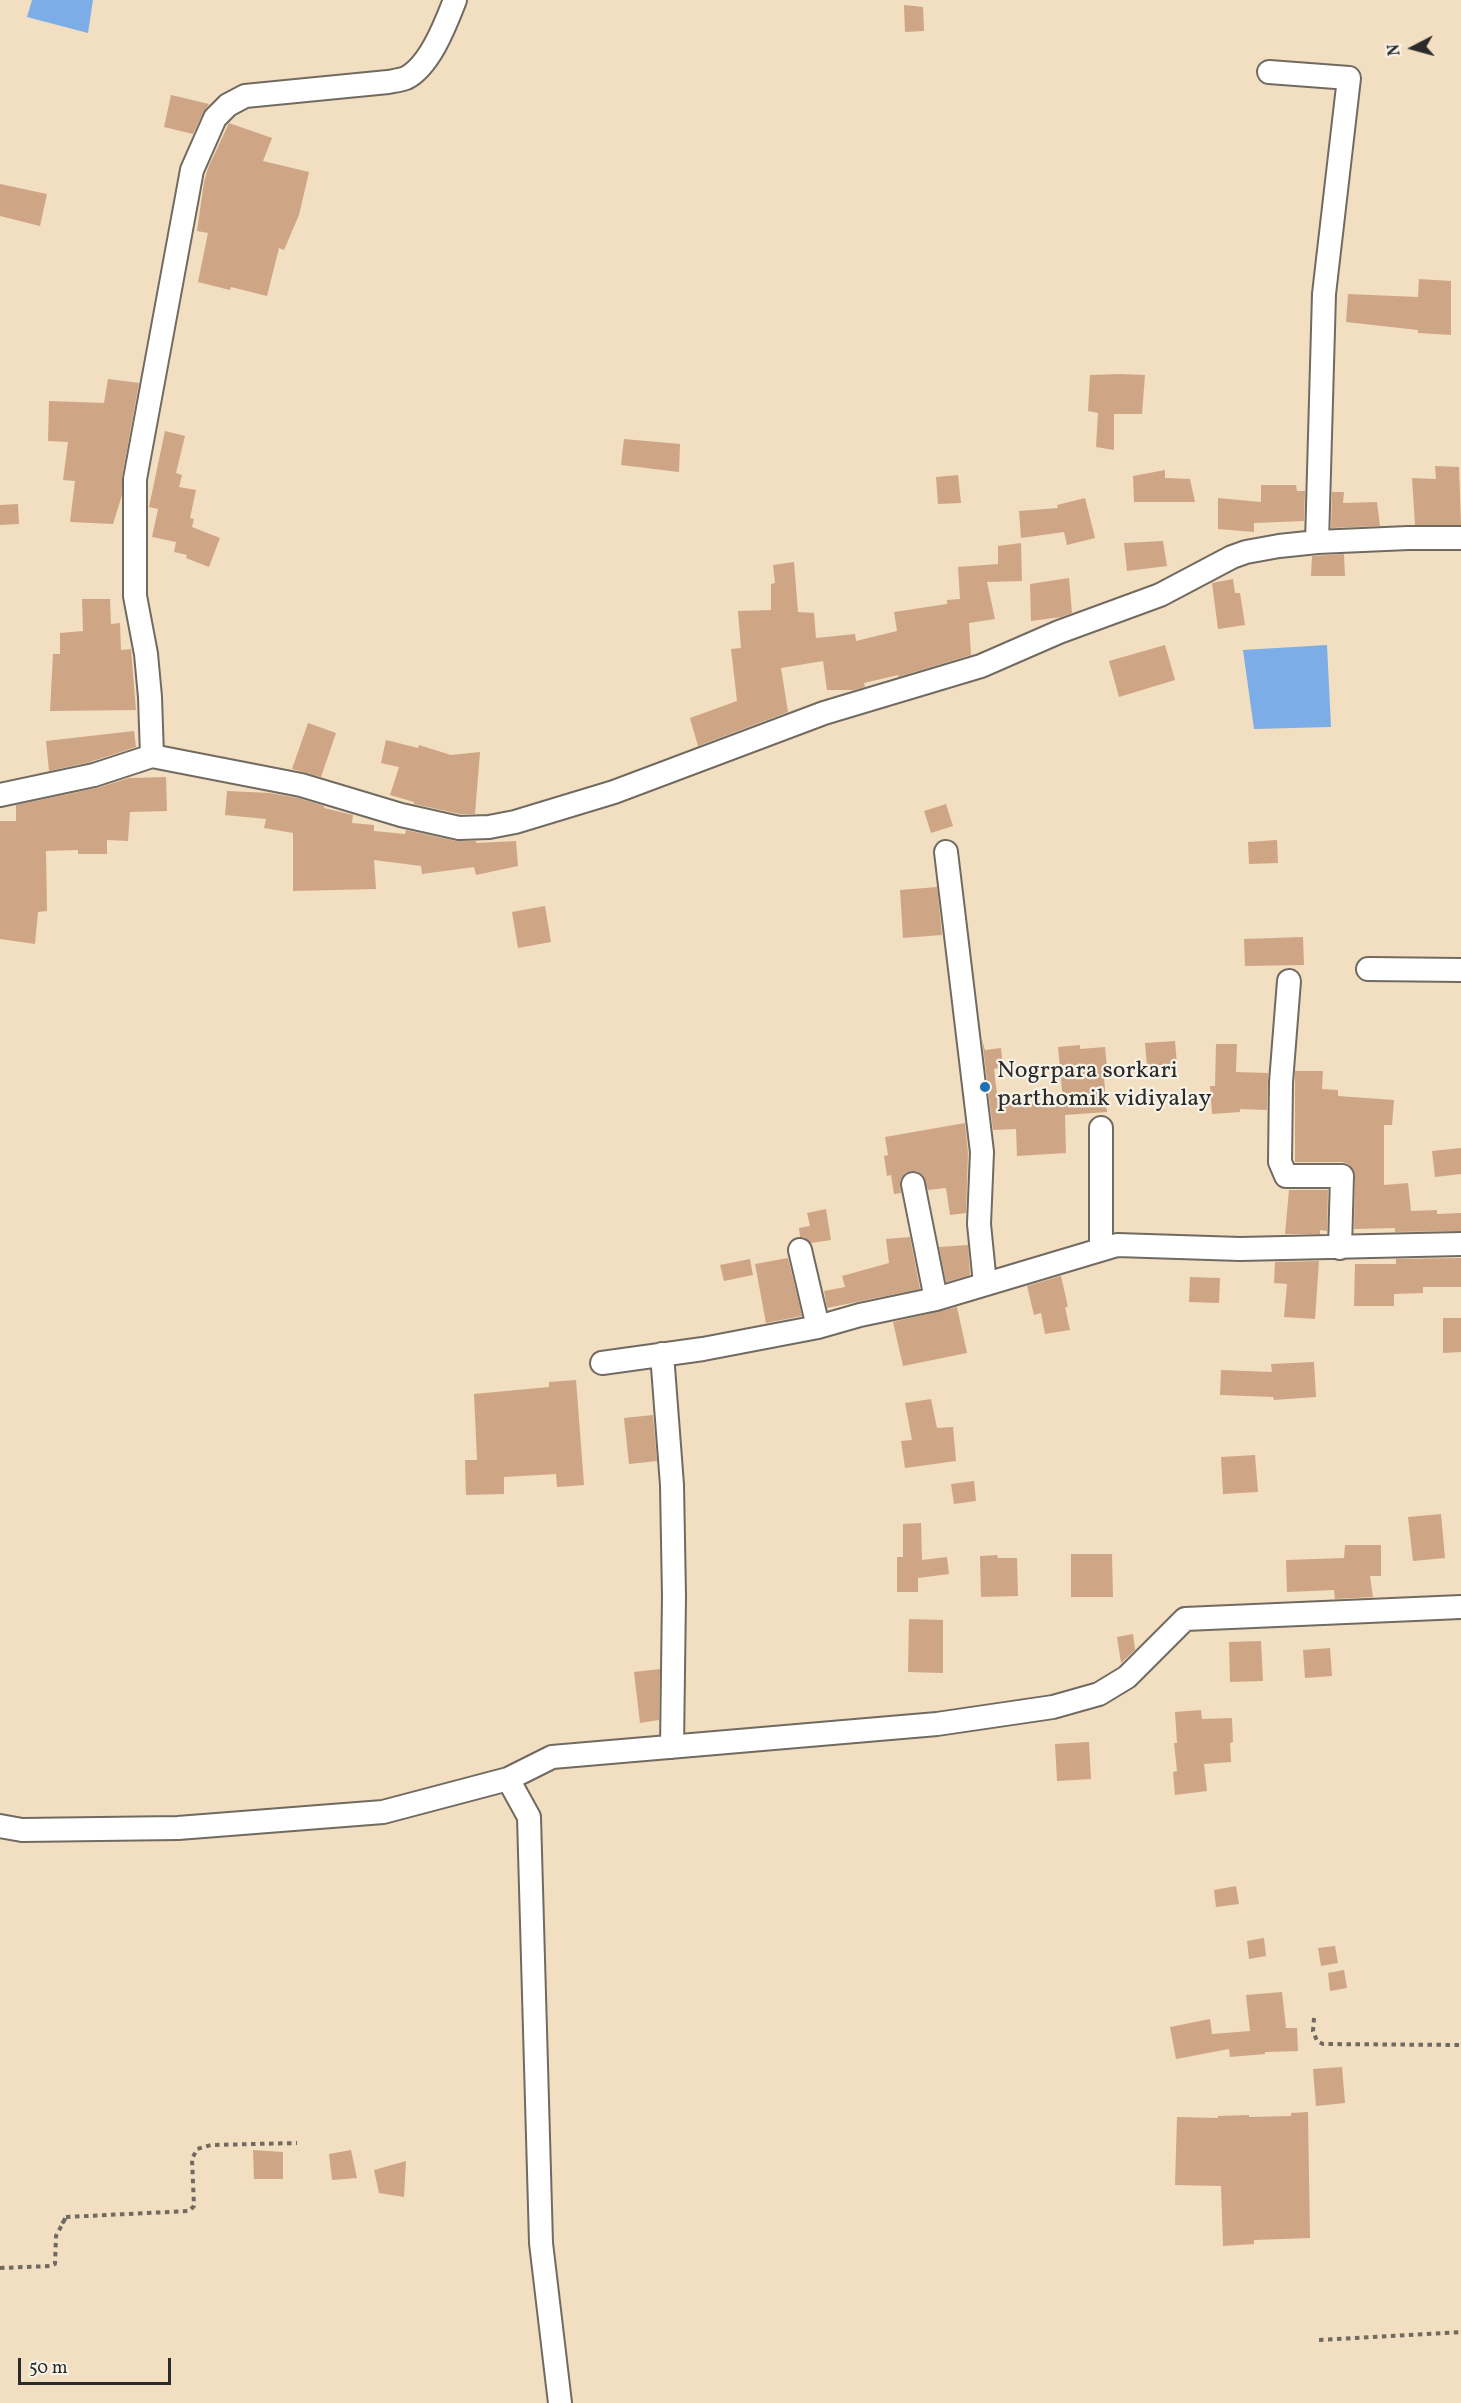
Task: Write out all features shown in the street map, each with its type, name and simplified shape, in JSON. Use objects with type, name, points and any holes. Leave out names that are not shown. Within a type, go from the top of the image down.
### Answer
[{"type":"street","points":[[152,756],[146,654],[135,596],[135,479],[174,278],[182,215],[192,170],[204,139],[215,118],[228,105],[245,96],[388,82],[406,77],[426,58],[440,38],[455,0]]},
{"type":"street","points":[[1269,72],[1349,78],[1324,294],[1317,542]]},
{"type":"street","points":[[0,795],[94,775],[152,756],[301,785],[401,815],[459,828],[489,827],[515,822],[614,792],[824,713],[981,666],[1079,625],[1160,595],[1239,555],[1279,546],[1317,542],[1461,538]]},
{"type":"street","points":[[946,852],[982,1152],[979,1224],[984,1284]]},
{"type":"street","points":[[1368,969],[1461,970]]},
{"type":"street","points":[[1289,981],[1281,1082],[1280,1162],[1286,1176],[1342,1176],[1340,1248]]},
{"type":"street","points":[[1101,1128],[1101,1249]]},
{"type":"street","points":[[913,1184],[936,1299]]},
{"type":"street","points":[[602,1363],[818,1328],[860,1315],[936,1299],[1117,1245],[1240,1249],[1461,1244]]},
{"type":"street","points":[[800,1250],[818,1328]]},
{"type":"street","points":[[662,1354],[673,1496],[672,1747]]},
{"type":"street","points":[[0,1826],[22,1830],[178,1828],[383,1812],[508,1779],[552,1757],[937,1724],[1053,1707],[1099,1694],[1127,1677],[1185,1619],[1461,1607]]},
{"type":"street","points":[[508,1779],[529,1817],[541,2243],[560,2403]]},
{"type":"path","points":[[1314,2018],[1313,2031],[1317,2041],[1323,2044],[1461,2045]]},
{"type":"path","points":[[66,2217],[189,2211],[194,2206],[192,2159],[197,2149],[211,2145],[297,2143]]},
{"type":"path","points":[[62,2224],[66,2217]]},
{"type":"path","points":[[0,2268],[55,2264],[56,2236],[66,2217]]},
{"type":"path","points":[[1319,2340],[1461,2332]]},
{"type":"water","points":[[32,0],[93,0],[88,33],[27,17]]},
{"type":"water","points":[[1327,645],[1331,727],[1254,729],[1243,650]]},
{"type":"building","points":[[904,5],[923,7],[924,31],[905,32]]},
{"type":"building","points":[[171,95],[209,104],[193,134],[164,127]]},
{"type":"building","points":[[229,123],[272,138],[263,161],[309,172],[299,215],[284,250],[279,248],[267,296],[198,282],[208,233],[197,231],[204,182]]},
{"type":"building","points":[[0,184],[47,194],[40,226],[0,216]]},
{"type":"building","points":[[1419,279],[1451,281],[1451,335],[1418,333],[1418,330],[1346,322],[1348,294],[1418,297]]},
{"type":"building","points":[[1090,375],[1145,375],[1142,414],[1114,414],[1114,450],[1096,447],[1098,413],[1088,411]]},
{"type":"building","points":[[108,379],[139,383],[122,477],[122,495],[113,524],[70,522],[75,481],[63,480],[68,442],[48,441],[49,401],[104,403]]},
{"type":"building","points":[[165,431],[185,436],[176,473],[182,475],[179,487],[196,490],[190,518],[194,519],[192,527],[220,538],[209,567],[186,558],[187,555],[174,552],[176,542],[152,537],[158,509],[149,507]]},
{"type":"building","points":[[624,439],[680,444],[679,472],[621,465]]},
{"type":"building","points":[[1435,466],[1459,467],[1461,525],[1415,525],[1412,478],[1436,479]]},
{"type":"building","points":[[1165,470],[1165,478],[1190,479],[1195,502],[1134,502],[1133,476]]},
{"type":"building","points":[[958,475],[961,503],[938,504],[936,477]]},
{"type":"building","points":[[1261,485],[1296,485],[1297,491],[1305,491],[1304,521],[1254,523],[1254,532],[1218,529],[1218,498],[1261,502]]},
{"type":"building","points":[[1332,492],[1344,492],[1343,503],[1377,502],[1380,526],[1331,528]]},
{"type":"building","points":[[1085,498],[1095,538],[1067,545],[1064,532],[1021,538],[1019,511],[1058,508],[1057,505]]},
{"type":"building","points":[[18,504],[19,524],[0,525],[0,505]]},
{"type":"building","points":[[1163,541],[1167,566],[1127,571],[1124,543]]},
{"type":"building","points":[[1021,543],[1022,581],[987,582],[995,619],[969,623],[971,655],[898,677],[898,675],[864,683],[865,687],[854,690],[827,690],[823,661],[781,668],[788,712],[698,746],[690,718],[737,701],[731,649],[741,648],[738,611],[771,610],[771,584],[775,583],[773,565],[794,562],[798,612],[814,613],[816,638],[855,634],[856,641],[897,631],[894,612],[947,604],[947,600],[960,599],[958,567],[998,564],[998,546]]},
{"type":"building","points":[[1344,554],[1345,576],[1311,576],[1312,556]]},
{"type":"building","points":[[1069,578],[1072,613],[1061,617],[1031,621],[1030,584]]},
{"type":"building","points":[[1233,579],[1235,593],[1240,593],[1245,625],[1218,629],[1212,583]]},
{"type":"building","points":[[82,599],[110,599],[111,624],[120,623],[121,650],[131,649],[136,710],[50,711],[53,654],[60,654],[60,633],[83,631]]},
{"type":"building","points":[[1165,645],[1175,680],[1119,697],[1109,661]]},
{"type":"building","points":[[308,723],[336,733],[321,777],[292,769]]},
{"type":"building","points":[[134,731],[136,747],[90,762],[49,771],[46,741]]},
{"type":"building","points":[[386,740],[418,748],[419,745],[451,755],[480,752],[475,814],[460,814],[414,804],[414,802],[390,795],[399,767],[381,763]]},
{"type":"building","points":[[166,777],[167,811],[130,812],[128,841],[107,840],[107,854],[78,854],[78,850],[46,851],[47,911],[38,912],[35,944],[0,939],[0,821],[16,821],[16,805],[97,788],[129,778]]},
{"type":"building","points":[[227,791],[270,793],[298,798],[324,806],[324,808],[353,815],[352,823],[374,825],[374,831],[405,834],[406,830],[456,841],[476,841],[476,843],[516,841],[518,866],[476,875],[474,867],[422,874],[421,866],[374,860],[376,889],[293,891],[293,833],[264,828],[266,819],[225,815]]},
{"type":"building","points":[[946,804],[953,826],[931,833],[924,811]]},
{"type":"building","points":[[1277,840],[1278,863],[1249,864],[1248,842]]},
{"type":"building","points":[[937,887],[942,935],[903,938],[900,890]]},
{"type":"building","points":[[545,906],[551,942],[518,948],[512,912]]},
{"type":"building","points":[[1303,937],[1304,965],[1245,966],[1244,939]]},
{"type":"building","points":[[982,1039],[985,1050],[1001,1048],[1003,1067],[994,1069],[998,1103],[1044,1104],[1044,1101],[1063,1101],[1058,1047],[1080,1045],[1080,1049],[1105,1047],[1108,1078],[1104,1078],[1107,1112],[1065,1115],[1066,1153],[1017,1156],[1016,1129],[993,1130]]},
{"type":"building","points":[[1175,1041],[1177,1064],[1147,1066],[1145,1043]]},
{"type":"building","points":[[1216,1044],[1237,1044],[1236,1072],[1268,1073],[1267,1110],[1240,1109],[1240,1112],[1212,1114],[1210,1086],[1215,1086]]},
{"type":"building","points":[[1295,1071],[1323,1071],[1322,1089],[1338,1090],[1338,1096],[1394,1100],[1392,1125],[1384,1125],[1384,1185],[1408,1183],[1411,1211],[1437,1210],[1437,1214],[1461,1213],[1461,1231],[1395,1232],[1395,1228],[1354,1229],[1355,1176],[1353,1169],[1342,1162],[1295,1162]]},
{"type":"building","points":[[965,1123],[968,1153],[966,1213],[950,1215],[946,1188],[928,1190],[923,1176],[917,1171],[904,1174],[900,1180],[901,1193],[894,1194],[891,1175],[887,1176],[884,1156],[888,1155],[885,1137]]},
{"type":"building","points":[[1461,1148],[1461,1174],[1435,1177],[1432,1151]]},
{"type":"building","points":[[1289,1190],[1328,1190],[1327,1231],[1320,1230],[1320,1234],[1285,1234]]},
{"type":"building","points":[[826,1209],[831,1240],[811,1243],[804,1237],[800,1237],[799,1228],[810,1226],[807,1213]]},
{"type":"building","points":[[910,1237],[920,1289],[827,1308],[824,1291],[845,1287],[842,1276],[889,1263],[886,1239]]},
{"type":"building","points":[[968,1245],[970,1275],[946,1282],[939,1247]]},
{"type":"building","points":[[788,1258],[802,1316],[766,1323],[755,1264]]},
{"type":"building","points":[[1461,1258],[1461,1287],[1423,1287],[1423,1293],[1394,1294],[1394,1306],[1354,1306],[1355,1264],[1396,1264],[1396,1259]]},
{"type":"building","points":[[750,1259],[753,1275],[724,1281],[720,1265]]},
{"type":"building","points":[[1319,1261],[1315,1319],[1284,1317],[1287,1284],[1274,1283],[1275,1262]]},
{"type":"building","points":[[1061,1276],[1068,1307],[1065,1307],[1070,1330],[1045,1334],[1041,1313],[1034,1315],[1027,1286]]},
{"type":"building","points":[[1190,1277],[1220,1278],[1219,1303],[1189,1302]]},
{"type":"building","points":[[957,1307],[967,1353],[903,1366],[893,1322]]},
{"type":"building","points":[[1443,1318],[1461,1318],[1461,1352],[1443,1353]]},
{"type":"building","points":[[1314,1362],[1316,1397],[1274,1400],[1273,1397],[1220,1395],[1221,1370],[1272,1372],[1271,1364]]},
{"type":"building","points":[[576,1380],[584,1485],[557,1487],[556,1474],[504,1477],[504,1494],[466,1495],[465,1460],[477,1460],[474,1394],[549,1387],[549,1382]]},
{"type":"building","points":[[931,1399],[937,1428],[953,1427],[956,1461],[905,1468],[901,1441],[912,1440],[905,1403]]},
{"type":"building","points":[[653,1415],[657,1461],[629,1464],[624,1418]]},
{"type":"building","points":[[1255,1455],[1258,1492],[1223,1494],[1221,1457]]},
{"type":"building","points":[[974,1481],[976,1501],[954,1504],[951,1484]]},
{"type":"building","points":[[1441,1514],[1445,1558],[1413,1561],[1408,1517]]},
{"type":"building","points":[[921,1523],[922,1560],[947,1557],[949,1574],[918,1578],[918,1592],[897,1592],[897,1557],[903,1557],[903,1524]]},
{"type":"building","points":[[1345,1545],[1381,1545],[1381,1576],[1370,1576],[1373,1597],[1335,1599],[1334,1590],[1287,1592],[1286,1560],[1344,1558]]},
{"type":"building","points":[[1071,1554],[1112,1554],[1113,1597],[1071,1597]]},
{"type":"building","points":[[997,1555],[998,1558],[1017,1558],[1018,1596],[981,1597],[980,1556]]},
{"type":"building","points":[[909,1619],[943,1620],[943,1673],[908,1672]]},
{"type":"building","points":[[1133,1634],[1135,1650],[1121,1663],[1117,1637]]},
{"type":"building","points":[[1261,1641],[1263,1681],[1230,1682],[1229,1642]]},
{"type":"building","points":[[1330,1648],[1332,1676],[1305,1678],[1303,1650]]},
{"type":"building","points":[[660,1669],[659,1720],[640,1723],[634,1672]]},
{"type":"building","points":[[1201,1710],[1202,1719],[1232,1718],[1231,1762],[1204,1764],[1207,1791],[1175,1795],[1173,1772],[1177,1771],[1174,1743],[1177,1743],[1175,1712]]},
{"type":"building","points":[[1089,1742],[1091,1779],[1057,1781],[1055,1744]]},
{"type":"building","points":[[1236,1886],[1239,1904],[1216,1907],[1214,1890]]},
{"type":"building","points":[[1264,1938],[1266,1956],[1249,1959],[1247,1941]]},
{"type":"building","points":[[1335,1946],[1338,1963],[1321,1966],[1318,1948]]},
{"type":"building","points":[[1344,1970],[1347,1988],[1330,1991],[1328,1973]]},
{"type":"building","points":[[1282,1992],[1286,2028],[1297,2028],[1298,2051],[1265,2052],[1265,2054],[1230,2057],[1229,2049],[1176,2059],[1170,2027],[1210,2019],[1212,2034],[1250,2031],[1246,1995]]},
{"type":"building","points":[[1342,2067],[1345,2103],[1316,2106],[1313,2069]]},
{"type":"building","points":[[1308,2112],[1310,2238],[1254,2240],[1254,2244],[1223,2246],[1221,2186],[1175,2185],[1177,2117],[1291,2116],[1291,2113]]},
{"type":"building","points":[[253,2150],[283,2152],[283,2179],[254,2179]]},
{"type":"building","points":[[351,2150],[357,2178],[332,2180],[329,2154]]},
{"type":"building","points":[[406,2161],[404,2197],[379,2193],[374,2170]]},
{"type":"place","name":"Nogrpara sorkari parthomik vidiyalay","points":[[985,1087]]}]
